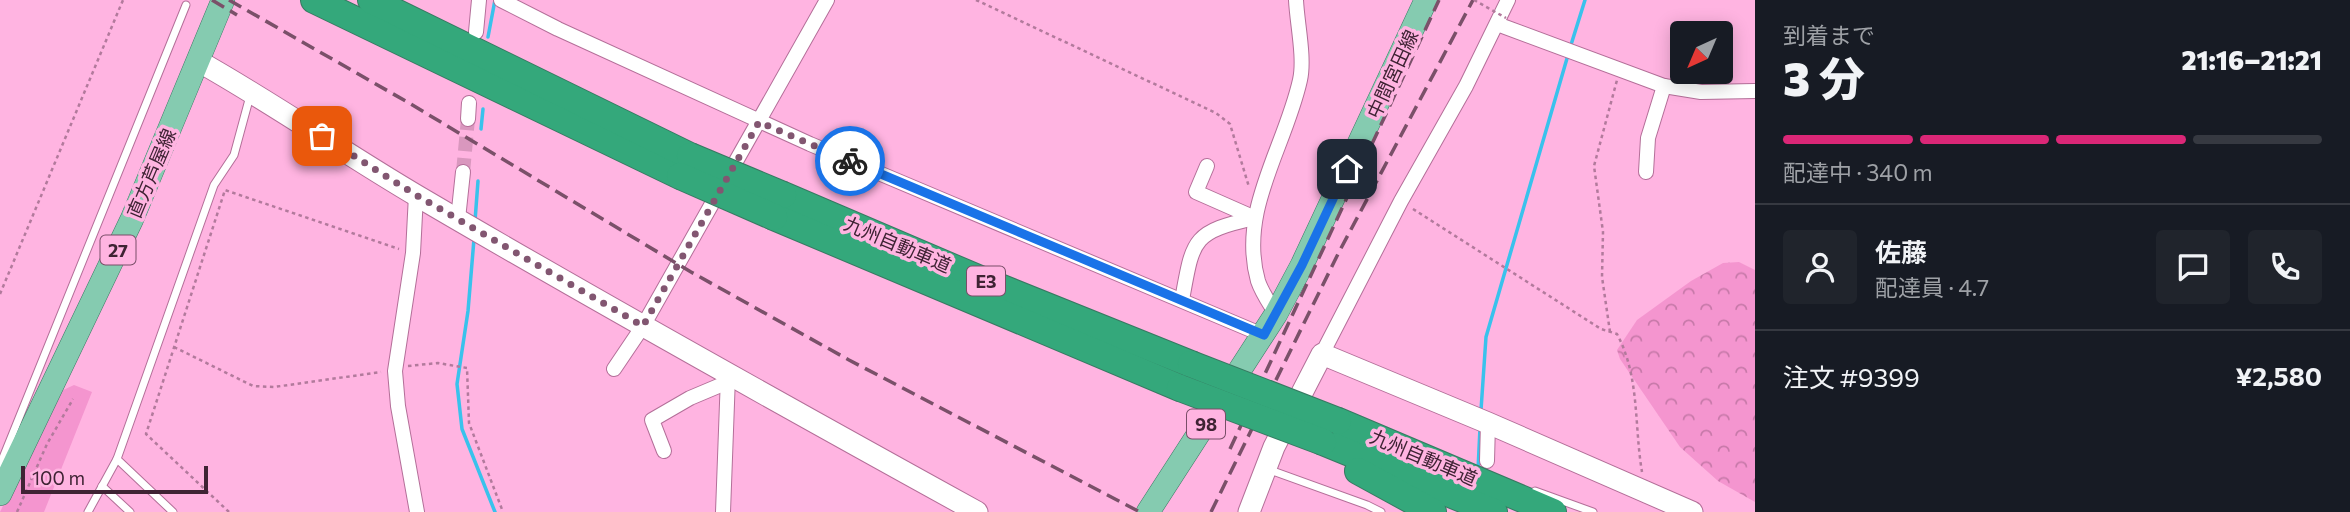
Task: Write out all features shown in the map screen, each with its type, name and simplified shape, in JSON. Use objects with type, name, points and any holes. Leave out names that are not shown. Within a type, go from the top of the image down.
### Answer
[{"type":"highway","name":"九州自動車道","points":[[314,0],[779,206],[1180,388],[1270,422],[1327,438],[1382,440],[1553,512]]},
{"type":"highway","name":"九州自動車道","points":[[371,0],[685,166]]},
{"type":"highway","name":"九州自動車道","points":[[779,206],[987,282],[1191,364],[1327,438],[1494,512]]},
{"type":"highway","points":[[1327,438],[1426,509]]},
{"type":"main road","name":"直方芦屋線","points":[[0,494],[132,219],[223,0]]},
{"type":"main road","name":"中間宮田線","points":[[1148,512],[1276,314],[1302,265],[1426,0]]},
{"type":"street","points":[[476,32],[479,0]]},
{"type":"street","points":[[614,369],[643,326],[827,0]]},
{"type":"street","points":[[1276,314],[1259,284],[1252,254],[1255,214],[1301,76],[1296,0]]},
{"type":"street","points":[[1250,512],[1266,468],[1322,355],[1401,201],[1501,21],[1508,0]]},
{"type":"street","points":[[503,1],[759,122],[1264,335]]},
{"type":"street","points":[[1501,21],[1664,86],[1701,92],[1755,91]]},
{"type":"street","points":[[198,61],[416,195],[643,326],[728,379],[977,512]]},
{"type":"street","points":[[1646,172],[1648,138],[1664,86]]},
{"type":"street","points":[[468,119],[469,103]]},
{"type":"street","points":[[1207,166],[1196,192],[1255,214]]},
{"type":"street","points":[[461,221],[463,172]]},
{"type":"street","points":[[416,195],[413,253],[395,371],[398,406],[418,512]]},
{"type":"street","points":[[1182,300],[1194,245],[1204,234],[1255,214]]},
{"type":"street","points":[[1322,355],[1488,423],[1692,512]]},
{"type":"street","points":[[664,451],[652,419],[728,379]]},
{"type":"street","points":[[723,512],[728,379]]},
{"type":"street","points":[[1481,465],[1488,423]]},
{"type":"lane","points":[[0,465],[186,5]]},
{"type":"lane","points":[[88,512],[117,459],[214,185],[234,155],[251,92]]},
{"type":"lane","points":[[1382,440],[1481,465]]},
{"type":"lane","points":[[117,459],[173,512]]},
{"type":"lane","points":[[1266,468],[1360,502],[1376,511]]},
{"type":"lane","points":[[102,486],[130,512]]},
{"type":"lane","points":[[1527,488],[1593,512]]},
{"type":"lane","points":[[1355,512],[1360,502]]},
{"type":"path","points":[[0,294],[123,0]]},
{"type":"path","points":[[976,0],[1216,113],[1230,124],[1255,214]]},
{"type":"path","points":[[1474,0],[1501,21]]},
{"type":"path","points":[[1610,332],[1603,289],[1602,232],[1594,166],[1620,69]]},
{"type":"path","points":[[229,512],[146,434],[225,190],[413,253]]},
{"type":"path","points":[[1401,201],[1601,329],[1617,334],[1627,353],[1636,389],[1638,450],[1646,492]]},
{"type":"path","points":[[174,347],[253,386],[274,387],[395,371],[412,365],[438,363],[467,368],[468,423],[503,512]]},
{"type":"path","points":[[17,512],[47,444],[73,399]]},
{"type":"green space","points":[[1739,262],[1755,270],[1755,502],[1718,481],[1680,447],[1620,359],[1617,350],[1637,320],[1691,281],[1723,263]]},
{"type":"green space","points":[[74,385],[92,392],[44,512],[0,512],[59,392]]},
{"type":"waterway","points":[[488,37],[495,0]]},
{"type":"waterway","points":[[1570,48],[1585,0]]},
{"type":"waterway","points":[[1481,410],[1486,337],[1568,55]]},
{"type":"waterway","points":[[481,129],[483,109]]},
{"type":"waterway","points":[[475,221],[478,181]]},
{"type":"waterway","points":[[474,239],[468,311],[457,384],[462,429],[495,512]]},
{"type":"waterway","points":[[1478,470],[1480,428]]},
{"type":"tunnel","points":[[463,172],[468,119]]},
{"type":"railway","points":[[212,0],[237,15]]},
{"type":"railway","points":[[229,0],[409,103],[691,272],[849,360],[1140,512]]},
{"type":"railway","points":[[1230,449],[1439,0]]},
{"type":"railway","points":[[1211,512],[1339,252],[1473,0]]},
{"type":"way so far","points":[[322,136],[416,195],[643,326],[759,122],[850,161]]},
{"type":"route","points":[[850,161],[1264,335],[1302,265],[1347,169]]}]
